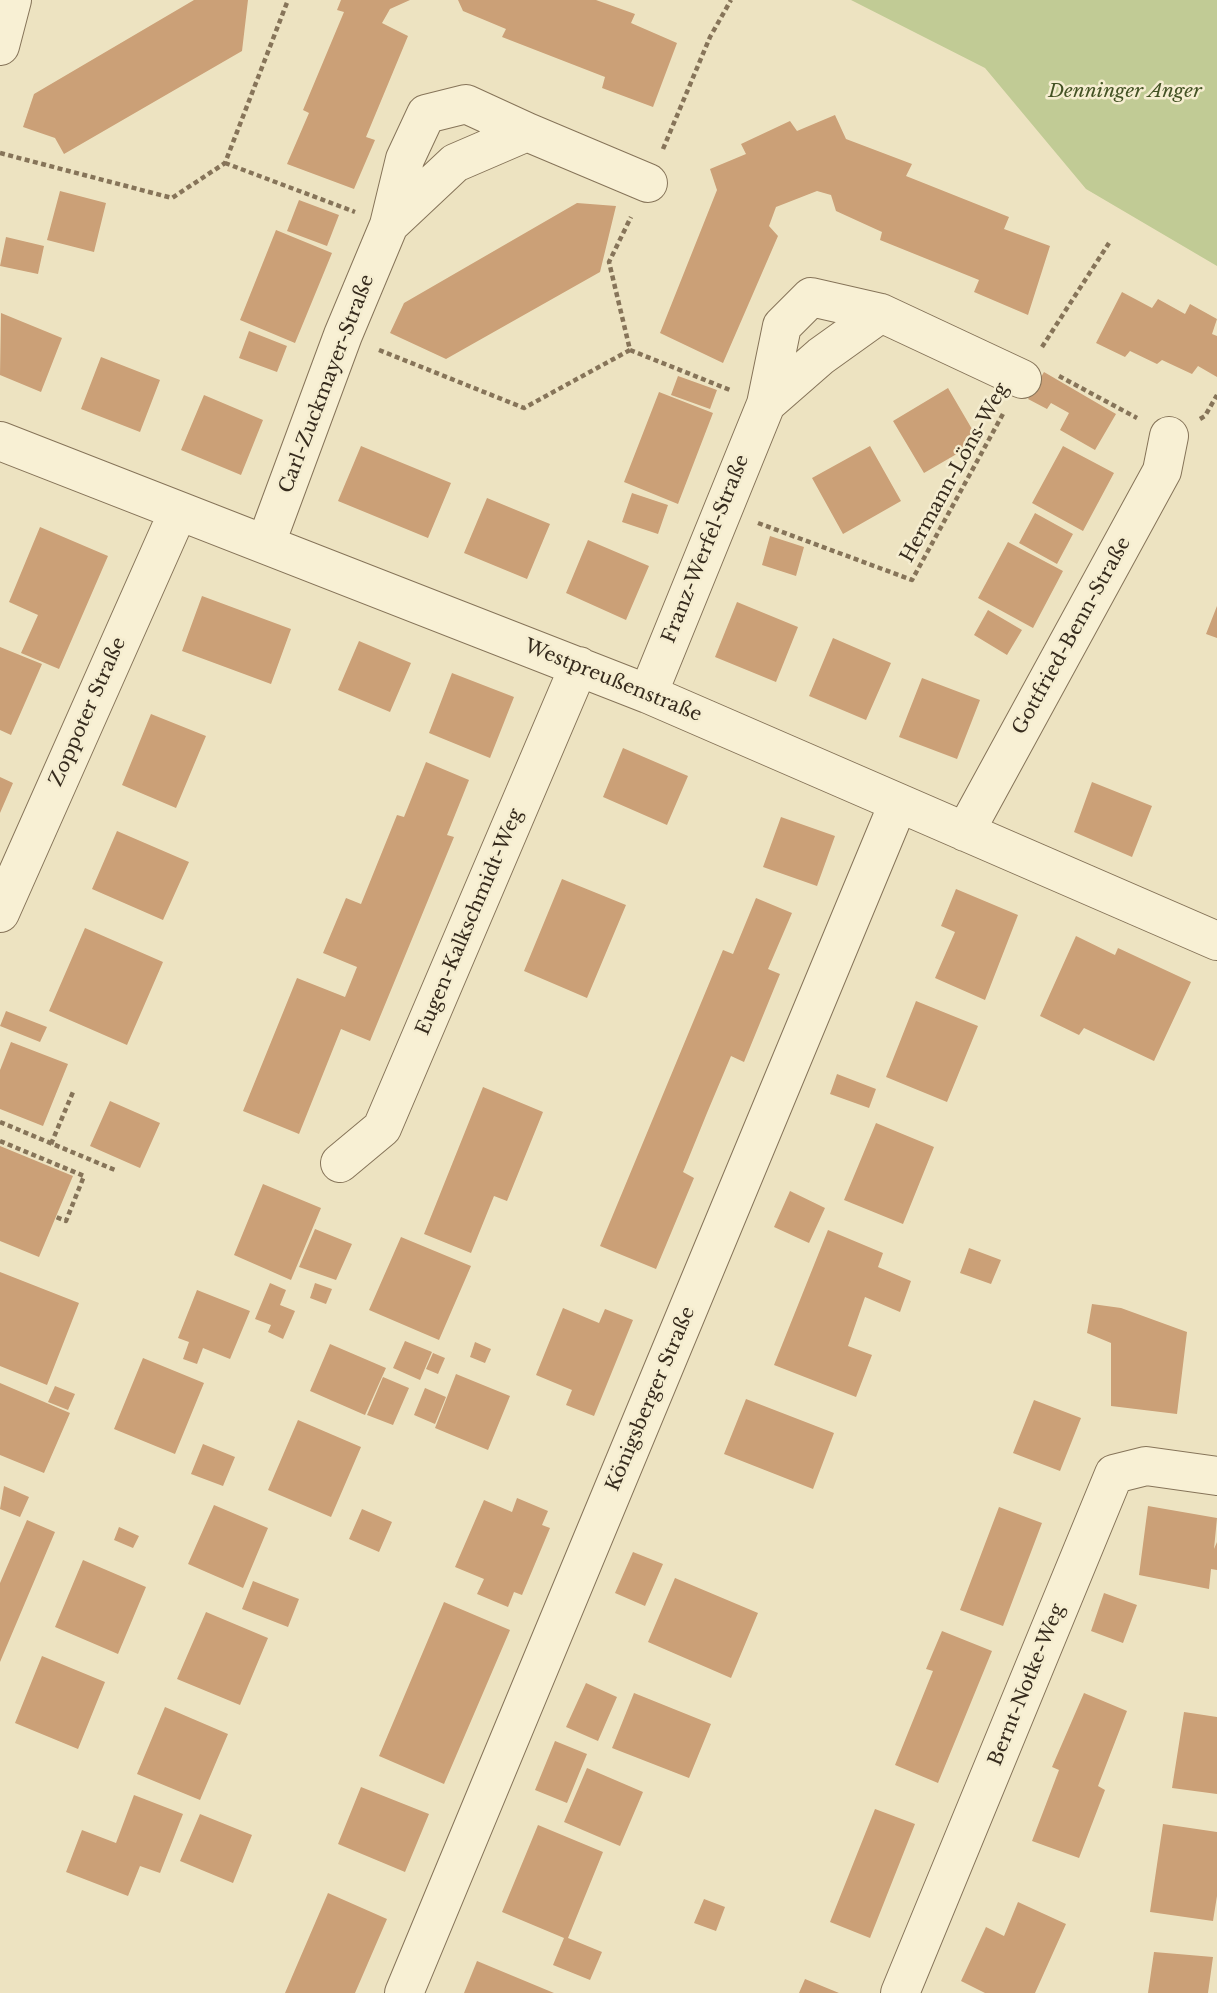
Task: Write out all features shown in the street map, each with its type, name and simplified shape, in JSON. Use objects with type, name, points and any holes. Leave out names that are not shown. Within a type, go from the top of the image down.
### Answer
[{"type":"street","points":[[0,46],[12,0]]},
{"type":"street","name":"Carl-Zuckmayer-Straße","points":[[266,543],[343,335],[389,225],[405,159],[426,114],[466,104],[648,183]]},
{"type":"street","name":"Carl-Zuckmayer-Straße","points":[[389,225],[455,163],[527,132]]},
{"type":"street","name":"Franz-Werfel-Straße","points":[[648,694],[721,509],[766,404],[782,326],[811,297],[881,313],[1022,379]]},
{"type":"street","name":"Franz-Werfel-Straße","points":[[766,404],[821,356],[881,313]]},
{"type":"street","name":"Gottfried-Benn-Straße","points":[[965,832],[1162,471],[1169,436]]},
{"type":"street","name":"Westpreußenstraße","points":[[0,441],[648,694],[1217,941]]},
{"type":"street","name":"Zoppoter Straße","points":[[0,913],[178,512]]},
{"type":"street","name":"Eugen-Kalkschmidt-Weg","points":[[340,1163],[382,1128],[579,666]]},
{"type":"street","name":"Königsberger Straße","points":[[404,1993],[898,804]]},
{"type":"street","name":"Bernt-Notke-Weg","points":[[900,1993],[1114,1474],[1146,1465],[1217,1476]]},
{"type":"path","points":[[0,153],[172,198],[225,163],[288,0]]},
{"type":"path","points":[[630,350],[609,262],[648,183],[710,37],[731,0]]},
{"type":"path","points":[[225,163],[389,225]]},
{"type":"path","name":"Hermann-Löns-Weg","points":[[721,509],[912,580],[1022,379],[1109,243]]},
{"type":"path","points":[[343,335],[524,408],[630,350]]},
{"type":"path","points":[[630,350],[766,404]]},
{"type":"path","points":[[1022,379],[1048,370],[1169,436]]},
{"type":"path","points":[[51,1144],[73,1092]]},
{"type":"path","points":[[0,1122],[115,1170]]},
{"type":"path","points":[[0,1142],[85,1176],[66,1221],[55,1217]]},
{"type":"green space","name":"Denninger Anger","points":[[851,0],[1217,0],[1217,266],[1086,189],[985,68]]},
{"type":"building","points":[[194,0],[248,0],[242,51],[64,154],[55,138],[23,127],[34,94]]},
{"type":"building","points":[[341,0],[410,0],[390,9],[382,23],[408,36],[366,137],[375,140],[354,189],[287,164],[309,113],[303,110],[344,12],[337,10]]},
{"type":"building","points":[[458,0],[596,0],[635,14],[631,23],[677,43],[653,107],[602,88],[605,77],[502,37],[506,29],[463,11]]},
{"type":"building","points":[[835,115],[846,139],[912,164],[906,176],[1009,217],[1004,229],[1050,246],[1028,315],[974,292],[979,280],[880,240],[882,232],[836,211],[831,195],[817,191],[776,207],[769,226],[778,236],[723,363],[660,333],[717,190],[710,169],[746,154],[741,144],[790,121],[797,131]]},
{"type":"building","points":[[60,191],[106,203],[94,252],[47,240]]},
{"type":"building","points":[[299,200],[339,215],[327,246],[287,231]]},
{"type":"building","points":[[577,203],[616,206],[600,272],[446,359],[390,333],[404,303]]},
{"type":"building","points":[[276,230],[332,253],[295,343],[240,320]]},
{"type":"building","points":[[6,237],[44,246],[38,274],[0,266]]},
{"type":"building","points":[[1122,292],[1152,308],[1158,299],[1185,314],[1190,304],[1217,319],[1212,334],[1217,336],[1217,377],[1198,366],[1192,374],[1162,360],[1157,364],[1130,351],[1125,357],[1096,343]]},
{"type":"building","points":[[1,313],[62,338],[41,392],[0,375]]},
{"type":"building","points":[[249,331],[287,346],[277,372],[239,358]]},
{"type":"building","points":[[101,357],[160,380],[140,432],[81,409]]},
{"type":"building","points":[[1044,372],[1116,414],[1095,450],[1060,430],[1069,413],[1051,403],[1047,409],[1028,399]]},
{"type":"building","points":[[678,376],[717,390],[710,409],[671,395]]},
{"type":"building","points":[[948,388],[979,441],[924,473],[893,421]]},
{"type":"building","points":[[659,392],[713,413],[678,504],[624,482]]},
{"type":"building","points":[[204,395],[263,420],[241,475],[181,450]]},
{"type":"building","points":[[361,446],[451,483],[428,538],[338,501]]},
{"type":"building","points":[[870,446],[901,501],[843,534],[812,478]]},
{"type":"building","points":[[1063,446],[1114,473],[1083,531],[1032,503]]},
{"type":"building","points":[[632,493],[668,505],[658,534],[622,522]]},
{"type":"building","points":[[487,498],[550,524],[527,579],[464,553]]},
{"type":"building","points":[[1035,513],[1073,534],[1057,564],[1019,543]]},
{"type":"building","points":[[40,527],[108,556],[59,669],[21,653],[38,615],[9,602]]},
{"type":"building","points":[[770,536],[804,547],[796,576],[762,565]]},
{"type":"building","points":[[588,540],[649,566],[626,620],[566,593]]},
{"type":"building","points":[[1008,542],[1063,571],[1033,628],[978,598]]},
{"type":"building","points":[[202,596],[291,629],[271,684],[182,651]]},
{"type":"building","points":[[737,602],[798,627],[776,682],[715,657]]},
{"type":"building","points":[[1217,606],[1217,638],[1206,634]]},
{"type":"building","points":[[988,610],[1022,630],[1007,655],[974,635]]},
{"type":"building","points":[[833,638],[891,663],[866,720],[809,696]]},
{"type":"building","points":[[359,641],[411,663],[390,712],[338,690]]},
{"type":"building","points":[[0,647],[42,664],[11,735],[0,730]]},
{"type":"building","points":[[452,673],[514,697],[490,758],[429,733]]},
{"type":"building","points":[[922,678],[980,700],[957,759],[899,737]]},
{"type":"building","points":[[151,714],[206,736],[176,808],[122,785]]},
{"type":"building","points":[[623,748],[688,776],[667,825],[603,797]]},
{"type":"building","points":[[426,762],[469,780],[447,835],[454,837],[370,1041],[341,1029],[299,1134],[243,1111],[297,978],[345,997],[357,967],[323,953],[346,898],[361,904],[397,815],[404,817]]},
{"type":"building","points":[[0,777],[13,783],[0,813]]},
{"type":"building","points":[[1092,782],[1152,806],[1132,857],[1074,832]]},
{"type":"building","points":[[781,817],[835,836],[817,886],[763,867]]},
{"type":"building","points":[[117,831],[189,862],[163,920],[92,889]]},
{"type":"building","points":[[562,879],[626,905],[587,998],[524,971]]},
{"type":"building","points":[[956,889],[1018,915],[985,1000],[935,978],[955,932],[941,926]]},
{"type":"building","points":[[756,898],[792,913],[768,969],[780,974],[744,1062],[731,1056],[707,1113],[683,1172],[694,1178],[656,1269],[600,1246],[723,950],[733,954]]},
{"type":"building","points":[[85,928],[163,962],[127,1045],[49,1011]]},
{"type":"building","points":[[1076,936],[1115,955],[1118,948],[1191,982],[1154,1061],[1084,1028],[1079,1035],[1040,1016]]},
{"type":"building","points":[[916,1001],[978,1026],[947,1102],[886,1077]]},
{"type":"building","points":[[6,1011],[47,1027],[40,1042],[0,1026]]},
{"type":"building","points":[[11,1042],[68,1064],[43,1126],[0,1109],[0,1070]]},
{"type":"building","points":[[837,1074],[876,1089],[869,1108],[830,1094]]},
{"type":"building","points":[[483,1087],[543,1112],[507,1201],[494,1196],[471,1253],[424,1234]]},
{"type":"building","points":[[110,1101],[160,1123],[140,1168],[90,1146]]},
{"type":"building","points":[[876,1123],[934,1147],[903,1224],[844,1200]]},
{"type":"building","points":[[0,1146],[73,1176],[39,1257],[0,1241]]},
{"type":"building","points":[[263,1184],[321,1208],[291,1280],[234,1255]]},
{"type":"building","points":[[790,1191],[825,1208],[809,1243],[774,1227]]},
{"type":"building","points":[[315,1229],[352,1244],[336,1280],[299,1267]]},
{"type":"building","points":[[828,1230],[883,1253],[878,1267],[911,1281],[900,1312],[865,1297],[848,1346],[872,1355],[856,1397],[774,1365]]},
{"type":"building","points":[[401,1237],[471,1266],[439,1340],[369,1310]]},
{"type":"building","points":[[969,1248],[1001,1260],[991,1284],[960,1273]]},
{"type":"building","points":[[0,1272],[79,1303],[47,1385],[0,1366]]},
{"type":"building","points":[[270,1283],[286,1290],[280,1305],[295,1311],[283,1339],[268,1332],[271,1325],[255,1319]]},
{"type":"building","points":[[315,1283],[332,1289],[326,1304],[310,1298]]},
{"type":"building","points":[[197,1290],[250,1311],[230,1359],[203,1348],[197,1364],[183,1359],[189,1342],[178,1338]]},
{"type":"building","points":[[1092,1304],[1121,1308],[1187,1332],[1177,1414],[1111,1406],[1111,1343],[1087,1333]]},
{"type":"building","points":[[563,1308],[599,1323],[605,1309],[633,1320],[594,1416],[566,1405],[572,1390],[536,1375]]},
{"type":"building","points":[[405,1341],[432,1352],[420,1380],[393,1368]]},
{"type":"building","points":[[475,1342],[491,1349],[485,1363],[470,1357]]},
{"type":"building","points":[[330,1344],[386,1368],[365,1415],[310,1391]]},
{"type":"building","points":[[433,1353],[445,1358],[438,1374],[426,1369]]},
{"type":"building","points":[[143,1358],[204,1383],[175,1454],[114,1429]]},
{"type":"building","points":[[456,1374],[510,1396],[488,1450],[435,1428]]},
{"type":"building","points":[[383,1377],[409,1388],[393,1425],[367,1415]]},
{"type":"building","points":[[0,1383],[70,1413],[44,1473],[0,1455]]},
{"type":"building","points":[[55,1386],[75,1394],[68,1410],[48,1402]]},
{"type":"building","points":[[425,1388],[446,1397],[435,1424],[414,1415]]},
{"type":"building","points":[[746,1399],[834,1433],[813,1489],[724,1454]]},
{"type":"building","points":[[1034,1400],[1081,1418],[1060,1471],[1013,1453]]},
{"type":"building","points":[[298,1420],[361,1447],[331,1517],[268,1490]]},
{"type":"building","points":[[203,1444],[235,1457],[223,1486],[191,1474]]},
{"type":"building","points":[[4,1486],[29,1497],[20,1517],[0,1509]]},
{"type":"building","points":[[517,1498],[548,1511],[542,1525],[550,1528],[522,1595],[514,1592],[508,1607],[477,1594],[484,1579],[455,1567],[484,1500],[512,1512]]},
{"type":"building","points":[[214,1505],[268,1528],[243,1588],[188,1564]]},
{"type":"building","points":[[1148,1506],[1217,1518],[1214,1549],[1217,1542],[1217,1570],[1211,1569],[1209,1589],[1139,1575]]},
{"type":"building","points":[[999,1507],[1042,1523],[1003,1626],[960,1610]]},
{"type":"building","points":[[362,1509],[392,1522],[379,1552],[349,1539]]},
{"type":"building","points":[[27,1520],[55,1532],[0,1662],[0,1583]]},
{"type":"building","points":[[119,1527],[139,1536],[133,1548],[114,1540]]},
{"type":"building","points":[[633,1552],[663,1564],[645,1606],[615,1593]]},
{"type":"building","points":[[83,1560],[146,1587],[118,1654],[55,1627]]},
{"type":"building","points":[[675,1578],[758,1613],[731,1678],[648,1642]]},
{"type":"building","points":[[253,1581],[299,1599],[288,1627],[242,1609]]},
{"type":"building","points":[[1104,1593],[1137,1605],[1123,1643],[1091,1631]]},
{"type":"building","points":[[444,1602],[510,1630],[444,1784],[379,1756]]},
{"type":"building","points":[[206,1612],[268,1638],[240,1705],[177,1679]]},
{"type":"building","points":[[942,1631],[992,1651],[938,1783],[895,1765],[933,1671],[926,1669]]},
{"type":"building","points":[[42,1656],[105,1682],[78,1749],[15,1723]]},
{"type":"building","points":[[586,1683],[617,1697],[598,1741],[566,1727]]},
{"type":"building","points":[[634,1693],[711,1724],[689,1778],[612,1748]]},
{"type":"building","points":[[1084,1693],[1127,1711],[1098,1786],[1105,1790],[1079,1858],[1032,1841],[1059,1770],[1052,1767]]},
{"type":"building","points":[[165,1707],[228,1734],[200,1800],[137,1774]]},
{"type":"building","points":[[1184,1712],[1217,1717],[1217,1794],[1172,1788]]},
{"type":"building","points":[[555,1741],[587,1754],[567,1803],[535,1790]]},
{"type":"building","points":[[587,1768],[643,1792],[620,1846],[564,1822]]},
{"type":"building","points":[[361,1787],[429,1814],[405,1872],[338,1844]]},
{"type":"building","points":[[134,1795],[183,1814],[160,1873],[140,1866],[128,1896],[66,1872],[82,1830],[116,1843]]},
{"type":"building","points":[[875,1809],[915,1824],[870,1938],[830,1922]]},
{"type":"building","points":[[200,1814],[252,1835],[233,1883],[180,1861]]},
{"type":"building","points":[[1163,1824],[1217,1832],[1217,1896],[1213,1921],[1150,1912]]},
{"type":"building","points":[[538,1825],[603,1852],[568,1938],[602,1952],[590,1980],[553,1965],[564,1938],[502,1912]]},
{"type":"building","points":[[328,1893],[387,1919],[355,1993],[285,1993]]},
{"type":"building","points":[[704,1899],[725,1907],[716,1931],[694,1923]]},
{"type":"building","points":[[1018,1902],[1066,1924],[1035,1993],[985,1993],[961,1981],[986,1927],[1004,1936]]},
{"type":"building","points":[[1154,1952],[1213,1957],[1208,1993],[1148,1993]]},
{"type":"building","points":[[477,1961],[554,1993],[464,1993]]},
{"type":"building","points":[[805,1979],[839,1993],[799,1993]]}]
